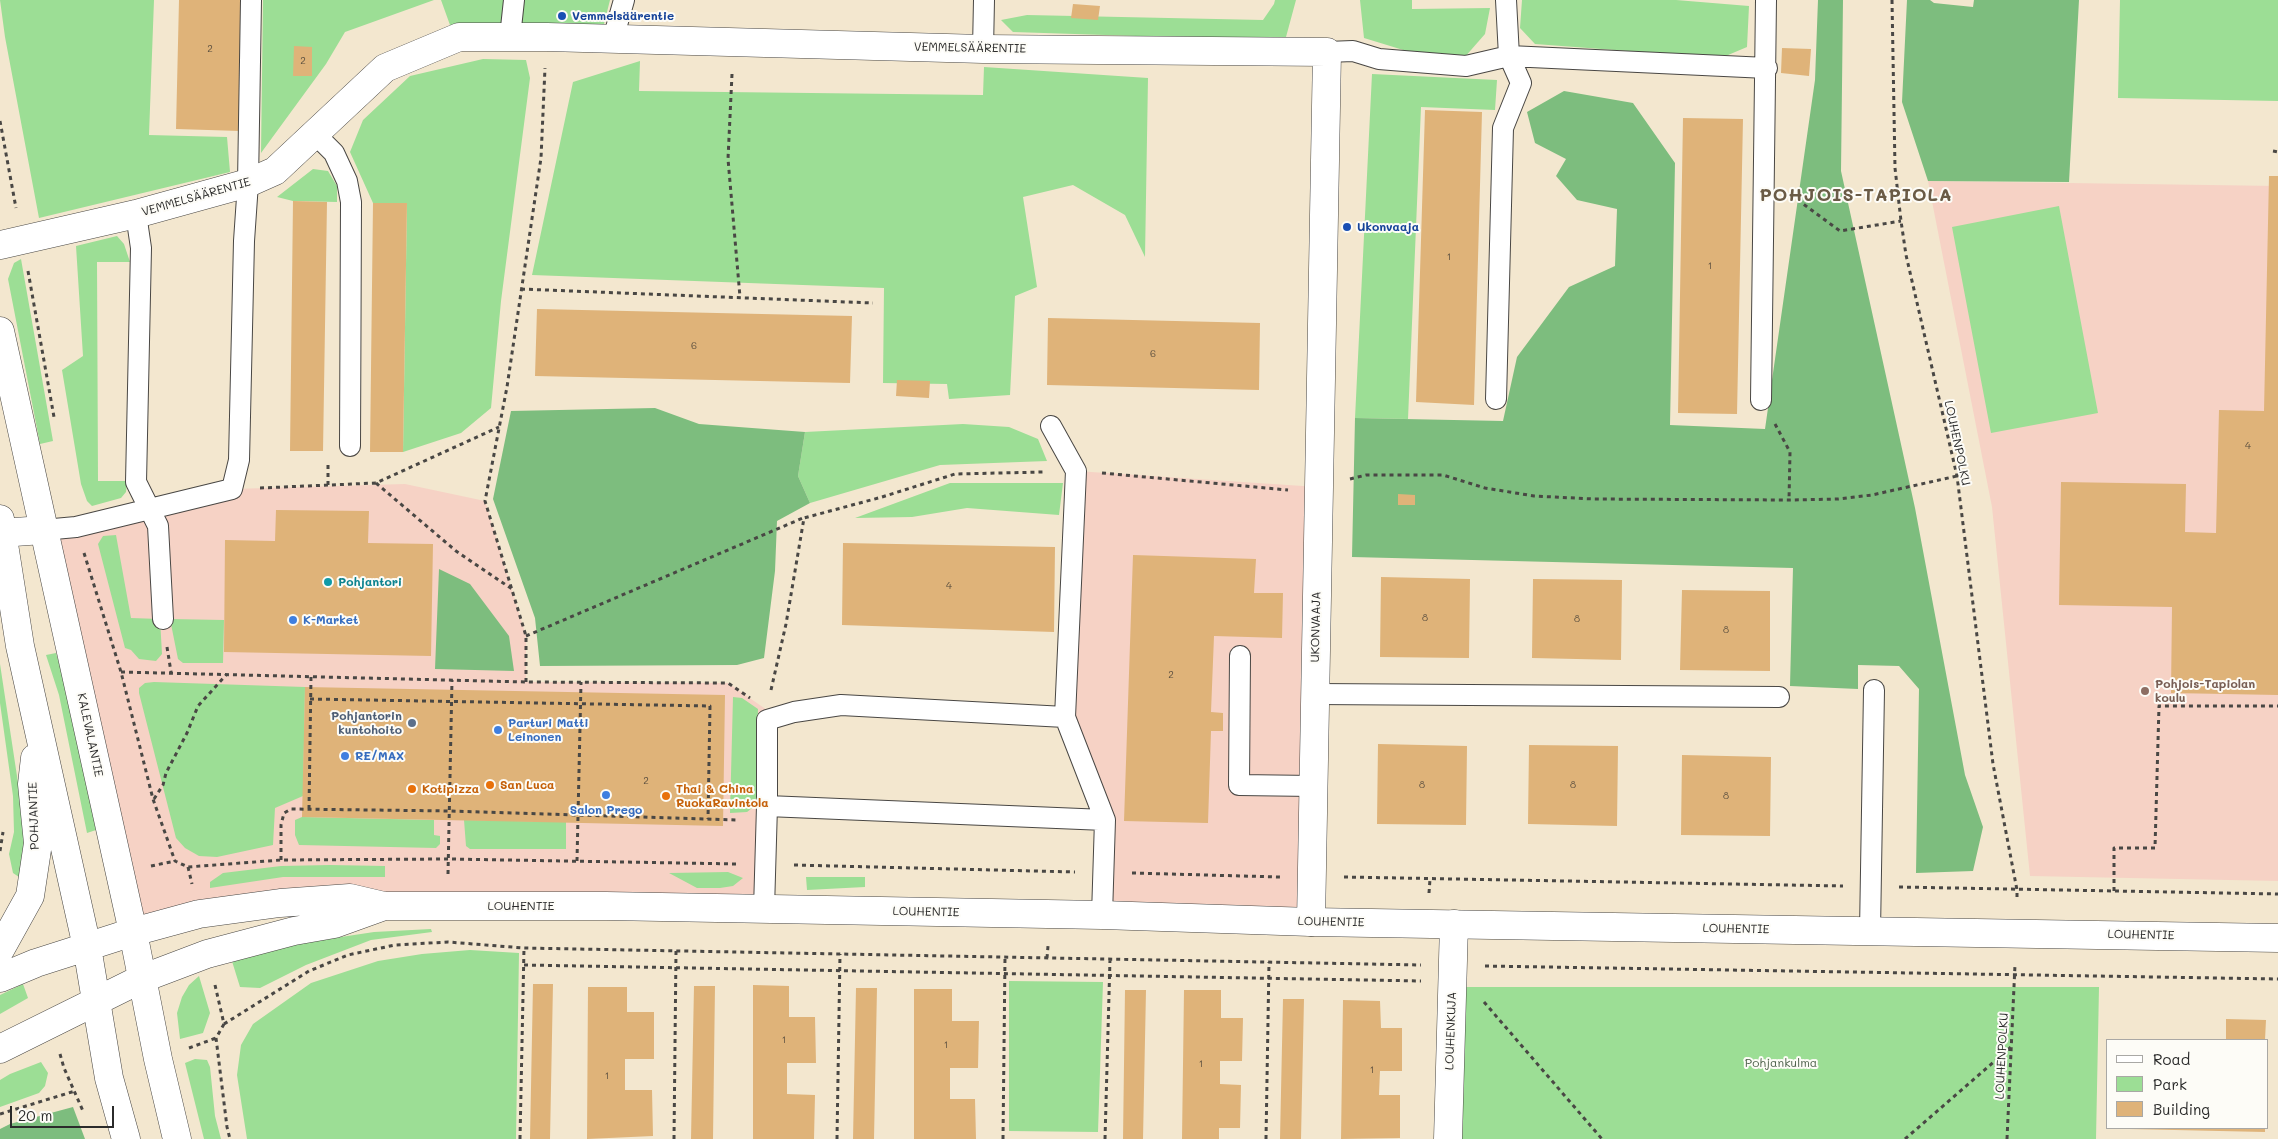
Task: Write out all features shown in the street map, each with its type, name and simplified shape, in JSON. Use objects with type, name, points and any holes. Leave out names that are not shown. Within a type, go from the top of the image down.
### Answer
[{"type":"street","name":"VEMMELSÄÄRENTIE","points":[[11,242],[136,214],[248,183],[275,171],[316,135],[385,68],[459,37],[547,37],[983,49],[1328,52]]},
{"type":"street","name":"UKONVAAJA","points":[[1311,922],[1328,52]]},
{"type":"street","name":"KALEVALANTIE","points":[[0,331],[177,1139]]},
{"type":"street","points":[[43,530],[1,529],[20,646],[87,947],[109,1078],[126,1139]]},
{"type":"street","name":"POHJANTIE","points":[[0,950],[30,896],[38,842],[32,784],[39,734]]},
{"type":"street","name":"LOUHENTIE","points":[[133,932],[198,914],[280,903],[350,898],[384,906],[606,906],[1102,915],[1311,922],[2278,938]]},
{"type":"street","name":"LOUHENTIE","points":[[96,1002],[141,979],[207,954],[294,930],[334,924],[384,906]]},
{"type":"street","name":"LOUHENKUJA","points":[[1448,1139],[1454,924]]},
{"type":"street","points":[[0,978],[36,963],[133,932]]},
{"type":"street","points":[[0,1049],[96,1002]]},
{"type":"lane","points":[[43,530],[76,527],[232,489],[239,460],[244,241],[248,183],[251,0]]},
{"type":"lane","points":[[510,37],[514,0]]},
{"type":"lane","points":[[613,39],[624,0]]},
{"type":"lane","points":[[983,49],[984,0]]},
{"type":"lane","points":[[1496,399],[1503,128],[1521,83],[1509,56],[1506,0]]},
{"type":"lane","points":[[1761,400],[1766,0]]},
{"type":"lane","points":[[1328,52],[1352,51],[1379,59],[1466,66],[1509,56],[1766,68]]},
{"type":"lane","points":[[316,135],[334,153],[347,181],[351,202],[350,446]]},
{"type":"lane","points":[[136,214],[141,248],[136,482],[158,526],[163,619]]},
{"type":"lane","points":[[1051,426],[1076,471],[1065,717],[1105,820],[1102,915]]},
{"type":"lane","points":[[1240,656],[1239,785],[1313,786]]},
{"type":"lane","points":[[1870,931],[1874,690]]},
{"type":"lane","points":[[1315,694],[1779,696]]},
{"type":"lane","points":[[764,909],[767,720],[794,712],[841,706],[1065,717]]},
{"type":"lane","points":[[767,806],[1105,820]]},
{"type":"path","name":"LOUHENPOLKU","points":[[1892,0],[1895,168],[1901,221],[1906,255],[1956,476],[1993,764],[2018,890]]},
{"type":"path","points":[[526,682],[526,636],[485,501],[499,427],[541,158],[547,37]]},
{"type":"path","points":[[733,42],[728,159],[740,297]]},
{"type":"path","points":[[0,120],[11,242],[56,424]]},
{"type":"path","points":[[2273,152],[2278,152]]},
{"type":"path","points":[[1765,175],[1840,231],[1901,221]]},
{"type":"path","points":[[521,289],[873,303]]},
{"type":"path","points":[[1761,400],[1790,452],[1789,500]]},
{"type":"path","points":[[232,489],[376,484],[499,427]]},
{"type":"path","points":[[376,484],[456,551],[512,590]]},
{"type":"path","points":[[526,636],[804,518]]},
{"type":"path","points":[[76,527],[121,672],[153,799],[175,861],[188,867],[281,860],[449,859],[2278,894]]},
{"type":"path","points":[[121,672],[227,673],[526,682],[728,683],[751,699]]},
{"type":"path","points":[[153,799],[163,785],[166,773],[187,733],[198,706],[227,673]]},
{"type":"path","points":[[309,809],[311,676]]},
{"type":"path","points":[[449,859],[452,680]]},
{"type":"path","points":[[577,861],[581,682]]},
{"type":"path","points":[[310,699],[710,706],[708,819]]},
{"type":"path","points":[[2114,891],[2114,848],[2155,848],[2159,706],[2278,706]]},
{"type":"path","points":[[281,860],[281,825],[284,813],[291,809],[450,811],[741,820]]},
{"type":"path","points":[[230,1139],[216,1038],[224,1024],[309,970],[348,955],[395,945],[448,942],[524,948],[1268,962],[1452,974],[1602,1139]]},
{"type":"path","points":[[520,1139],[524,948]]},
{"type":"path","points":[[674,1139],[676,951]]},
{"type":"path","points":[[837,1139],[840,954]]},
{"type":"path","points":[[1003,1139],[1005,957]]},
{"type":"path","points":[[1105,1139],[1110,959]]},
{"type":"path","points":[[1266,1139],[1268,962]]},
{"type":"path","points":[[524,965],[1269,978],[1452,974],[2014,974],[2278,979]]},
{"type":"path","name":"LOUHENPOLKU","points":[[2007,1139],[2014,974]]},
{"type":"path","points":[[214,982],[224,1024]]},
{"type":"path","points":[[1904,1139],[2012,1046]]},
{"type":"path","points":[[0,1114],[75,1091]]},
{"type":"shaded area","name":"Pohjois-Tapiolan koulu","points":[[1928,181],[2278,186],[2278,881],[2030,876],[1992,507]]},
{"type":"shaded area","points":[[1076,471],[1318,487],[1311,922],[1102,915],[1105,820],[1065,717]]},
{"type":"shaded area","points":[[405,484],[485,501],[526,636],[526,682],[728,683],[767,710],[764,909],[384,906],[133,932],[49,534],[232,489]]},
{"type":"green space","points":[[0,0],[154,0],[149,135],[227,137],[230,172],[39,218],[5,37]]},
{"type":"green space","points":[[263,0],[434,0],[345,32],[326,64],[261,153]]},
{"type":"green space","points":[[441,0],[610,0],[602,32],[528,26],[450,25]]},
{"type":"green space","points":[[1275,0],[1296,0],[1286,37],[1198,38],[1013,32],[1001,20],[1027,15],[1263,20]]},
{"type":"green space","points":[[1360,0],[1412,0],[1412,9],[1490,8],[1485,34],[1464,58],[1423,56],[1364,38]]},
{"type":"green space","points":[[1522,0],[1676,0],[1749,6],[1747,47],[1721,58],[1535,44],[1520,28]]},
{"type":"green space","points":[[1818,0],[1843,0],[1841,171],[1915,508],[1965,775],[1983,827],[1973,871],[1916,873],[1919,689],[1899,666],[1858,665],[1858,689],[1790,686],[1793,568],[1352,557],[1355,418],[1503,421],[1517,357],[1569,287],[1615,266],[1617,209],[1577,200],[1556,176],[1566,159],[1535,143],[1527,112],[1564,91],[1633,103],[1675,163],[1670,425],[1765,429],[1815,80]]},
{"type":"green space","points":[[1907,0],[1930,0],[1934,3],[1973,7],[1974,0],[2079,0],[2069,182],[1928,181],[1902,102]]},
{"type":"green space","points":[[2120,0],[2278,0],[2278,101],[2118,98]]},
{"type":"green space","points":[[483,59],[526,60],[530,78],[501,301],[491,408],[461,433],[403,452],[407,203],[373,203],[350,152],[363,120],[410,76]]},
{"type":"green space","points":[[640,61],[639,91],[983,95],[984,67],[1148,78],[1145,257],[1125,215],[1073,185],[1023,197],[1037,287],[1015,296],[1010,395],[949,399],[947,384],[883,383],[884,288],[532,275],[573,82]]},
{"type":"green space","points":[[1372,74],[1497,80],[1495,110],[1421,107],[1408,419],[1355,418]]},
{"type":"green space","points":[[313,169],[328,171],[337,186],[337,202],[293,201],[277,197]]},
{"type":"green space","points":[[2059,206],[2098,413],[1991,433],[1952,227]]},
{"type":"green space","points":[[117,236],[124,244],[130,262],[97,262],[98,481],[127,481],[126,492],[121,498],[92,506],[87,501],[81,484],[62,370],[83,356],[76,246]]},
{"type":"green space","points":[[21,259],[53,441],[40,444],[8,279],[14,263]]},
{"type":"green space","points":[[655,408],[699,424],[805,432],[798,476],[810,503],[777,521],[775,571],[764,658],[737,665],[540,666],[535,618],[493,499],[511,411]]},
{"type":"green space","points":[[963,424],[1009,427],[1038,439],[1047,461],[940,465],[810,503],[798,476],[805,432]]},
{"type":"green space","points":[[950,483],[1063,483],[1059,515],[967,508],[912,517],[855,518]]},
{"type":"green space","points":[[116,535],[131,618],[160,619],[162,654],[156,661],[139,659],[131,650],[125,648],[98,544],[103,536]]},
{"type":"green space","points":[[439,569],[470,584],[509,636],[514,671],[435,669]]},
{"type":"green space","points":[[170,619],[224,620],[223,663],[183,663],[178,659]]},
{"type":"green space","points":[[56,653],[68,693],[96,830],[87,833],[59,695],[46,655]]},
{"type":"green space","points":[[0,664],[25,838],[19,877],[13,873],[9,854],[14,832],[13,796],[0,703]]},
{"type":"green space","points":[[145,683],[305,687],[303,796],[275,808],[273,845],[217,857],[199,856],[185,848],[176,838],[139,693],[139,688]]},
{"type":"green space","points":[[733,697],[742,698],[758,709],[756,805],[747,812],[730,813]]},
{"type":"green space","points":[[302,817],[434,820],[434,835],[440,836],[440,844],[436,848],[299,845],[295,835],[295,820]]},
{"type":"green space","points":[[464,820],[566,822],[566,849],[470,849],[466,846]]},
{"type":"green space","points":[[281,866],[385,866],[385,877],[283,877],[210,888],[210,882],[223,873]]},
{"type":"green space","points":[[728,872],[743,878],[733,886],[697,888],[669,873]]},
{"type":"green space","points":[[806,877],[865,877],[865,887],[807,890]]},
{"type":"green space","points":[[431,929],[432,932],[371,940],[306,965],[260,988],[240,987],[231,958],[308,942],[374,932]]},
{"type":"green space","points":[[470,950],[519,953],[516,1139],[247,1139],[237,1075],[241,1045],[253,1024],[311,983],[378,961],[422,954]]},
{"type":"green space","points":[[199,976],[210,1013],[203,1033],[180,1039],[177,1013],[182,997],[189,985]]},
{"type":"green space","points":[[1009,981],[1103,982],[1098,1132],[1009,1131]]},
{"type":"green space","points":[[23,984],[28,998],[0,1014],[0,995]]},
{"type":"green space","name":"Pohjankulma","points":[[1466,987],[2099,987],[2096,1139],[1462,1139]]},
{"type":"green space","points":[[195,1059],[207,1060],[210,1067],[215,1116],[221,1139],[204,1139],[185,1063]]},
{"type":"green space","points":[[41,1062],[48,1073],[45,1086],[39,1093],[0,1107],[0,1080]]},
{"type":"green space","points":[[73,1107],[85,1139],[0,1139],[0,1129],[10,1124]]},
{"type":"building","points":[[179,0],[244,0],[240,131],[176,129]]},
{"type":"building","points":[[1073,4],[1100,6],[1098,20],[1071,18]]},
{"type":"building","points":[[294,46],[312,47],[312,76],[293,76]]},
{"type":"building","points":[[1782,48],[1811,49],[1809,76],[1781,73]]},
{"type":"building","points":[[1425,110],[1482,112],[1474,405],[1416,402]]},
{"type":"building","points":[[1683,118],[1743,119],[1737,414],[1678,413]]},
{"type":"building","points":[[2269,176],[2278,176],[2278,695],[2171,693],[2172,607],[2059,605],[2061,482],[2186,484],[2185,532],[2216,533],[2219,410],[2264,411]]},
{"type":"building","points":[[293,201],[327,202],[323,451],[290,451]]},
{"type":"building","points":[[373,203],[407,203],[403,452],[370,452]]},
{"type":"building","points":[[537,309],[852,316],[850,383],[535,376]]},
{"type":"building","points":[[1048,318],[1260,323],[1259,390],[1047,385]]},
{"type":"building","points":[[897,380],[930,381],[929,398],[896,396]]},
{"type":"building","points":[[1398,494],[1415,495],[1415,505],[1398,505]]},
{"type":"building","name":"Pohjantori","points":[[276,510],[369,511],[368,543],[433,544],[431,656],[224,652],[225,540],[275,541]]},
{"type":"building","points":[[843,543],[1055,547],[1054,632],[842,625]]},
{"type":"building","points":[[1133,555],[1256,559],[1254,593],[1283,593],[1282,638],[1214,636],[1211,712],[1223,713],[1223,731],[1211,731],[1208,823],[1124,821]]},
{"type":"building","points":[[1381,577],[1470,579],[1469,658],[1380,657]]},
{"type":"building","points":[[1533,579],[1622,580],[1621,660],[1532,658]]},
{"type":"building","points":[[1682,590],[1770,591],[1770,671],[1680,670]]},
{"type":"building","points":[[305,687],[725,695],[723,826],[302,817]]},
{"type":"building","points":[[1378,744],[1467,746],[1466,825],[1377,824]]},
{"type":"building","points":[[1529,745],[1618,746],[1617,826],[1528,824]]},
{"type":"building","points":[[1682,755],[1771,757],[1770,836],[1681,835]]},
{"type":"building","points":[[533,984],[553,984],[550,1139],[530,1139]]},
{"type":"building","points":[[753,985],[789,986],[789,1017],[815,1017],[816,1063],[787,1063],[787,1094],[815,1095],[814,1139],[753,1139]]},
{"type":"building","points":[[694,986],[715,986],[713,1139],[691,1139]]},
{"type":"building","points":[[588,987],[627,987],[627,1012],[654,1012],[654,1059],[625,1059],[625,1090],[652,1090],[653,1136],[587,1139]]},
{"type":"building","points":[[856,988],[877,988],[874,1139],[853,1139]]},
{"type":"building","points":[[914,989],[952,989],[952,1021],[979,1021],[978,1068],[950,1068],[950,1099],[975,1099],[976,1139],[914,1139]]},
{"type":"building","points":[[1125,990],[1146,990],[1143,1139],[1123,1139]]},
{"type":"building","points":[[1184,990],[1221,990],[1221,1018],[1243,1018],[1242,1061],[1220,1061],[1220,1084],[1241,1085],[1240,1128],[1219,1128],[1219,1139],[1182,1139]]},
{"type":"building","points":[[1283,999],[1304,999],[1301,1139],[1280,1139]]},
{"type":"building","points":[[1343,1000],[1380,1001],[1381,1028],[1402,1028],[1402,1071],[1380,1071],[1379,1095],[1400,1095],[1400,1138],[1341,1139]]},
{"type":"building","points":[[2226,1019],[2266,1020],[2265,1039],[2226,1039]]},
{"type":"building","points":[[2129,1129],[2265,1129],[2265,1132]]},
{"type":"place","name":"Vemmelsäärentie","points":[[562,16]]},
{"type":"place","name":"Ukonvaaja","points":[[1347,227]]},
{"type":"place","name":"Pohjantori","points":[[328,582]]},
{"type":"place","name":"K-Market","points":[[293,620]]},
{"type":"place","name":"Pohjois-Tapiolan koulu","points":[[2145,691]]},
{"type":"place","name":"Pohjantorin kuntohoito","points":[[412,723]]},
{"type":"place","name":"Parturi Matti Leinonen","points":[[498,730]]},
{"type":"place","name":"RE/MAX","points":[[345,756]]},
{"type":"place","name":"San Luca","points":[[490,785]]},
{"type":"place","name":"Kotipizza","points":[[412,789]]},
{"type":"place","name":"Salon Prego","points":[[606,795]]},
{"type":"place","name":"Thai & China RuokaRavintola","points":[[666,796]]},
{"type":"district","name":"POHJOIS-TAPIOLA","points":[[1856,195]]}]
